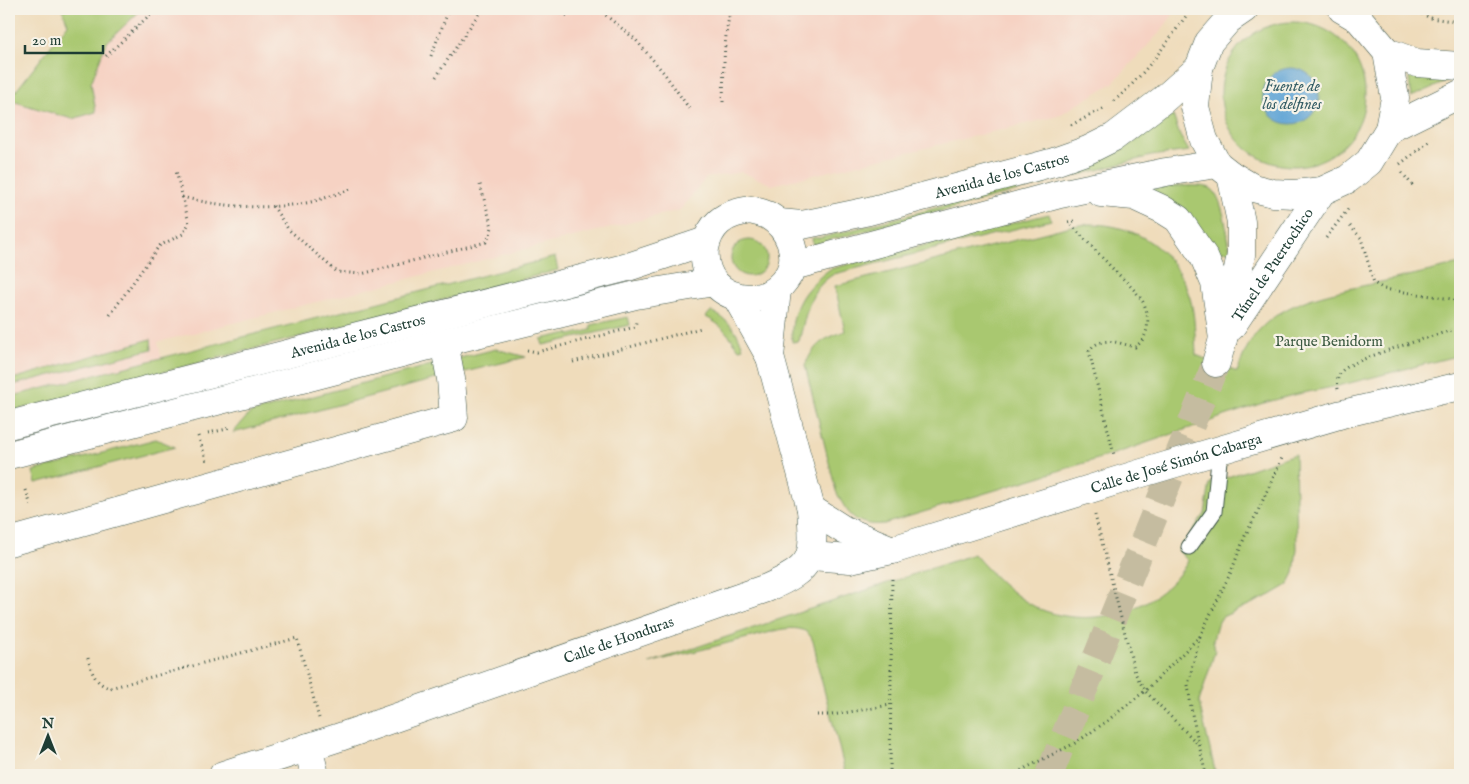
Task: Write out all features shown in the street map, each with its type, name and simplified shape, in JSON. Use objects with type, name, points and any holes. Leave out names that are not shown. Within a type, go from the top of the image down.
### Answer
[{"type":"main road","points":[[1352,12],[1387,52],[1417,63],[1460,66]]},
{"type":"main road","points":[[1236,13],[1209,42],[1199,68],[1195,107],[1204,140],[1224,170],[1253,188],[1273,193],[1294,194],[1322,191],[1348,179],[1369,162],[1389,129],[1395,98],[1387,52]]},
{"type":"main road","name":"Avenida de los Castros","points":[[780,223],[802,225],[869,211],[1054,162],[1088,150],[1114,137],[1164,99],[1199,68]]},
{"type":"main road","points":[[1389,129],[1460,94]]},
{"type":"main road","points":[[793,266],[1060,194],[1166,172],[1224,170]]},
{"type":"main road","name":"Túnel de Puertochico","points":[[1220,351],[1241,255],[1241,222],[1224,170]]},
{"type":"main road","points":[[1077,191],[1134,196],[1178,219],[1204,256],[1212,277],[1220,351]]},
{"type":"main road","name":"Túnel de Puertochico","points":[[1220,351],[1322,191]]},
{"type":"main road","points":[[750,210],[767,215],[780,223],[789,237],[793,252],[793,266],[777,289],[755,298],[738,298],[724,291],[714,282],[707,272],[704,257],[706,241],[719,222],[735,212],[750,210]]},
{"type":"main road","name":"Avenida de los Castros","points":[[9,426],[620,269],[706,241]]},
{"type":"main road","name":"Avenida de los Castros","points":[[9,455],[444,342],[636,295],[714,282]]},
{"type":"main road","points":[[770,357],[777,289]]},
{"type":"main road","points":[[738,298],[770,357],[811,510],[813,531],[811,556]]},
{"type":"main road","name":"Avenida de los Castros","points":[[9,542],[454,418],[451,379],[444,342]]},
{"type":"main road","name":"Calle de José Simón Cabarga","points":[[811,556],[850,560],[892,550],[1342,414],[1460,386]]},
{"type":"main road","points":[[811,510],[844,530],[892,550]]},
{"type":"main road","name":"Calle de Honduras","points":[[222,775],[317,744],[767,588],[785,580],[800,570],[811,556]]},
{"type":"main road","points":[[315,775],[317,744]]},
{"type":"lane","points":[[1189,547],[1214,512],[1220,450]]},
{"type":"path","points":[[106,56],[156,9]]},
{"type":"path","points":[[431,56],[449,9]]},
{"type":"path","points":[[436,77],[482,9]]},
{"type":"path","points":[[561,9],[563,16],[590,9]]},
{"type":"path","points":[[598,9],[635,39],[664,73],[691,111]]},
{"type":"path","points":[[723,102],[724,55],[731,9]]},
{"type":"path","points":[[1067,128],[1105,108],[1124,92],[1160,52],[1191,9]]},
{"type":"path","points":[[1413,9],[1430,18],[1460,22]]},
{"type":"path","points":[[1394,170],[1438,134]]},
{"type":"path","points":[[110,315],[159,246],[183,234],[189,223],[176,171]]},
{"type":"path","points":[[1402,173],[1414,187]]},
{"type":"path","points":[[273,206],[288,229],[337,272],[361,274],[486,242],[492,228],[479,181]]},
{"type":"path","points":[[182,197],[211,204],[273,206],[307,203],[351,190]]},
{"type":"path","points":[[1320,245],[1351,206]]},
{"type":"path","points":[[1082,218],[1068,222],[1133,289],[1143,302],[1148,315],[1146,335],[1141,343],[1134,347],[1106,341],[1094,344],[1089,350],[1121,480]]},
{"type":"path","points":[[1350,226],[1361,238],[1374,284],[1384,289],[1452,299],[1460,303]]},
{"type":"path","points":[[1342,414],[1336,380],[1342,369],[1359,360],[1458,328],[1460,325]]},
{"type":"path","points":[[573,362],[701,328]]},
{"type":"path","points":[[1206,775],[1192,714],[1188,685],[1200,636],[1231,572],[1245,536],[1278,470],[1292,429]]},
{"type":"path","points":[[1089,490],[1135,673],[1145,691],[1199,745]]},
{"type":"path","points":[[890,775],[892,550]]},
{"type":"path","points":[[1012,775],[1077,742],[1107,721],[1145,691],[1200,636]]},
{"type":"path","points":[[88,658],[92,674],[102,686],[110,688],[296,638],[317,744]]},
{"type":"path","points":[[817,716],[890,705]]},
{"type":"shaded area","points":[[62,9],[1177,9],[1161,31],[1113,83],[1058,116],[772,185],[742,172],[706,178],[680,210],[158,342],[165,373],[9,411],[9,100],[68,24]]},
{"type":"green space","points":[[62,9],[142,9],[106,43],[91,83],[96,112],[72,119],[9,100],[68,24]]},
{"type":"green space","points":[[1293,22],[1320,28],[1333,34],[1344,43],[1353,54],[1359,67],[1365,94],[1359,121],[1353,134],[1344,145],[1333,154],[1320,160],[1293,166],[1266,160],[1253,154],[1242,145],[1233,134],[1227,121],[1221,94],[1227,67],[1233,54],[1242,43],[1253,34],[1266,28]]},
{"type":"green space","points":[[1411,76],[1447,79],[1448,81],[1411,97],[1409,78]]},
{"type":"green space","points":[[1173,115],[1180,136],[1189,151],[1151,156],[1067,178],[1066,172],[1109,156]]},
{"type":"green space","points":[[1044,180],[1045,184],[813,245],[812,238],[820,238]]},
{"type":"green space","points":[[1194,186],[1210,188],[1215,192],[1222,207],[1230,251],[1215,252],[1144,190],[1154,187]]},
{"type":"green space","points":[[1049,214],[1051,220],[834,274],[814,294],[799,341],[792,342],[793,319],[800,300],[812,284],[830,269]]},
{"type":"green space","name":"Parque Benidorm","points":[[1107,225],[1139,235],[1164,254],[1175,267],[1190,298],[1194,318],[1196,355],[1237,372],[1254,336],[1263,326],[1287,309],[1328,294],[1460,264],[1460,355],[1260,404],[1114,454],[884,524],[859,521],[844,506],[836,491],[805,365],[820,343],[845,331],[835,286],[1071,226]]},
{"type":"green space","points":[[749,240],[756,241],[762,245],[766,251],[766,265],[762,271],[756,275],[749,276],[742,275],[736,271],[732,265],[731,258],[732,251],[736,245],[742,241]]},
{"type":"green space","points":[[555,257],[558,270],[9,412],[9,397]]},
{"type":"green space","points":[[711,311],[731,326],[743,348],[739,349],[721,327],[706,317]]},
{"type":"green space","points":[[628,317],[630,325],[543,345],[541,339],[591,330],[591,325]]},
{"type":"green space","points":[[151,339],[152,349],[9,386],[9,380]]},
{"type":"green space","points":[[496,349],[526,357],[461,373],[456,359]]},
{"type":"green space","points":[[435,364],[439,378],[233,433],[250,413]]},
{"type":"green space","points":[[156,439],[175,447],[36,483],[33,471]]},
{"type":"green space","points":[[1295,454],[1297,549],[1294,573],[1288,585],[1271,595],[1222,617],[1217,625],[1213,640],[1215,651],[1199,702],[1216,775],[843,775],[845,772],[818,667],[814,644],[806,631],[795,628],[783,629],[649,663],[974,554],[1016,595],[1045,611],[1085,618],[1106,616],[1126,611],[1145,603],[1162,592],[1176,578],[1188,561],[1178,550],[1205,514],[1210,483]]},
{"type":"water","name":"Fuente de los delfines","points":[[1291,68],[1302,70],[1311,76],[1317,85],[1319,96],[1317,107],[1311,116],[1302,122],[1291,124],[1280,122],[1271,116],[1265,107],[1263,96],[1265,85],[1271,76],[1280,70]]},
{"type":"tunnel","points":[[1049,775],[1216,363]]}]
